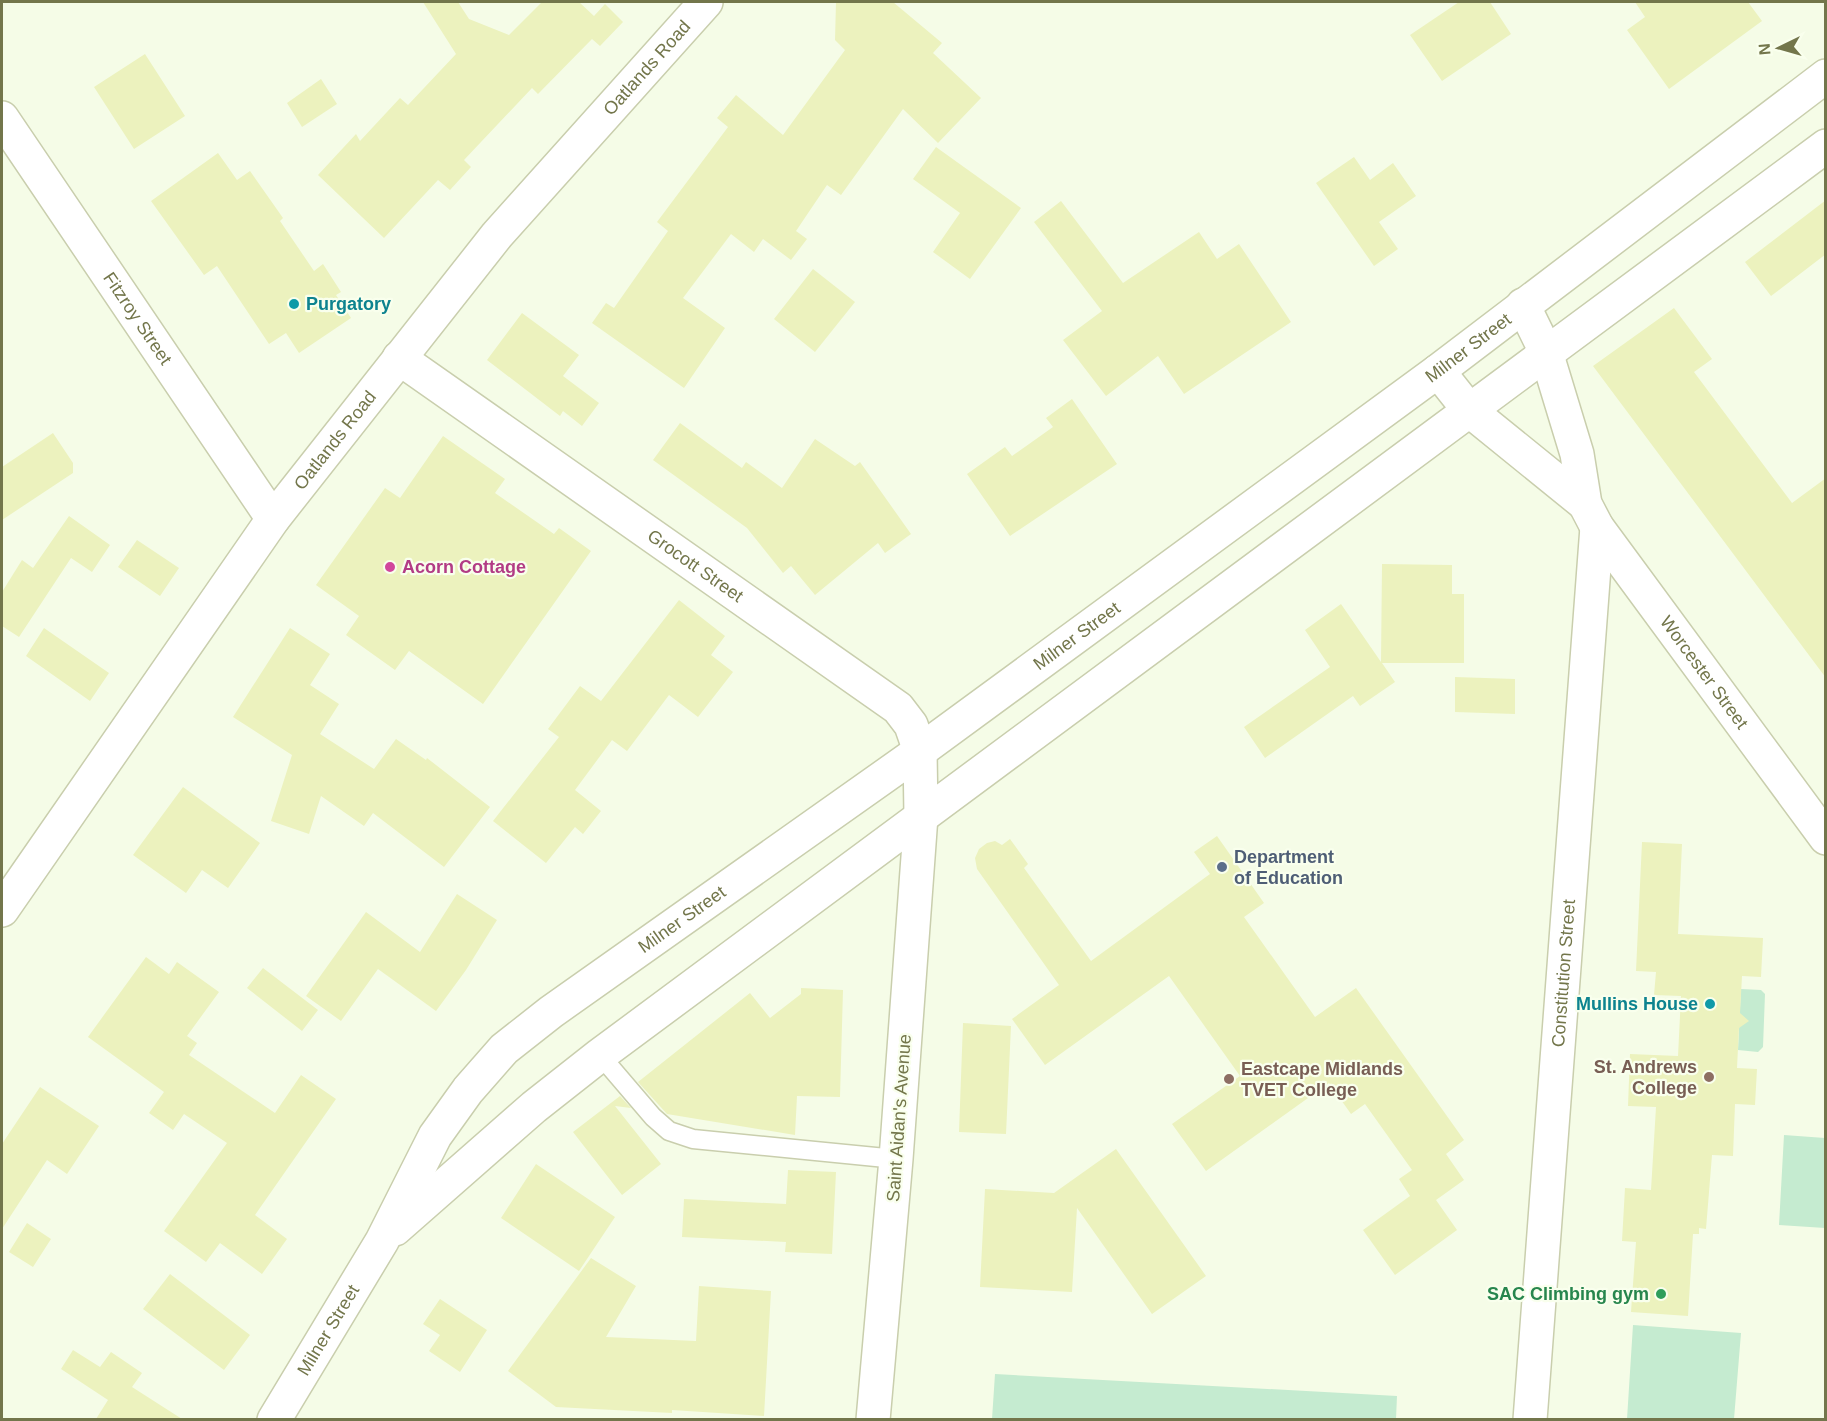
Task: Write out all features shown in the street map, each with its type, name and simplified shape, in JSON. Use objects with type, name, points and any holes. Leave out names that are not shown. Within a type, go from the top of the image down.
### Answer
[{"type":"street","name":"Oatlands Road","points":[[2,910],[273,519],[497,235],[706,2]]},
{"type":"street","name":"Milner Street","points":[[274,1419],[382,1241],[435,1136],[468,1090],[504,1049],[561,1005],[921,750],[1438,371],[1826,76]]},
{"type":"street","name":"Fitzroy Street","points":[[2,118],[273,519]]},
{"type":"street","name":"Milner Street","points":[[382,1241],[526,1114],[600,1055],[1826,146]]},
{"type":"street","name":"Worcester Street","points":[[1523,305],[1546,352],[1577,454],[1591,515]]},
{"type":"street","name":"Grocott Street","points":[[399,357],[898,708],[911,725],[921,750],[921,816]]},
{"type":"street","name":"Worcester Street","points":[[1438,371],[1469,410],[1591,515],[1826,838]]},
{"type":"street","name":"Constitution Street","points":[[1530,1419],[1591,515]]},
{"type":"street","name":"Saint Aidan's Avenue","points":[[873,1419],[896,1160],[921,816]]},
{"type":"lane","points":[[600,1055],[653,1117],[669,1131],[693,1139],[896,1160]]},
{"type":"green space","points":[[1741,989],[1761,990],[1765,994],[1763,1047],[1758,1052],[1738,1050]]},
{"type":"green space","points":[[1784,1135],[1825,1138],[1825,1228],[1779,1225]]},
{"type":"green space","points":[[1633,1325],[1741,1333],[1734,1419],[1627,1419]]},
{"type":"green space","points":[[995,1374],[1397,1396],[1396,1419],[992,1419]]},
{"type":"building","points":[[423,2],[458,2],[469,19],[509,35],[542,2],[579,2],[594,16],[605,4],[623,22],[600,46],[592,39],[538,94],[532,88],[464,160],[471,167],[450,190],[438,180],[384,238],[318,175],[356,134],[360,141],[400,98],[408,105],[456,54]]},
{"type":"building","points":[[836,2],[893,2],[942,43],[933,53],[981,98],[938,143],[903,109],[841,195],[827,185],[796,231],[807,239],[791,260],[763,239],[754,252],[731,234],[683,298],[725,328],[684,388],[592,323],[606,303],[614,308],[668,231],[657,222],[728,127],[717,118],[736,95],[783,135],[845,50],[835,40]]},
{"type":"building","points":[[1459,2],[1490,2],[1511,34],[1442,81],[1410,35]]},
{"type":"building","points":[[1635,2],[1748,2],[1762,21],[1669,89],[1627,30],[1645,17]]},
{"type":"building","points":[[145,54],[185,116],[134,149],[94,87]]},
{"type":"building","points":[[321,79],[337,104],[302,127],[287,103]]},
{"type":"building","points":[[936,147],[1021,208],[970,279],[933,252],[960,213],[913,179]]},
{"type":"building","points":[[218,153],[237,180],[250,171],[283,218],[280,221],[314,271],[323,264],[341,292],[336,295],[351,318],[299,353],[286,333],[269,344],[217,266],[204,275],[151,201]]},
{"type":"building","points":[[1354,157],[1370,180],[1393,163],[1416,196],[1379,222],[1398,249],[1374,266],[1316,183]]},
{"type":"building","points":[[1826,200],[1826,254],[1771,296],[1745,262]]},
{"type":"building","points":[[1061,201],[1123,283],[1199,232],[1217,259],[1239,244],[1291,322],[1184,394],[1158,356],[1106,396],[1063,340],[1102,311],[1034,222]]},
{"type":"building","points":[[813,269],[855,302],[815,352],[774,319]]},
{"type":"building","points":[[1674,308],[1712,359],[1694,372],[1792,503],[1826,478],[1826,678],[1593,366]]},
{"type":"building","points":[[522,313],[579,355],[563,376],[599,403],[582,426],[563,411],[560,416],[487,360]]},
{"type":"building","points":[[1072,399],[1117,464],[1010,536],[967,474],[1005,447],[1012,456],[1053,427],[1046,418]]},
{"type":"building","points":[[680,423],[742,468],[746,462],[782,488],[815,439],[855,466],[860,462],[911,534],[885,553],[878,543],[815,595],[791,566],[783,573],[747,528],[653,460]]},
{"type":"building","points":[[53,433],[73,463],[73,473],[2,520],[2,467]]},
{"type":"building","points":[[443,436],[505,479],[495,493],[554,534],[559,528],[591,551],[483,704],[409,651],[395,670],[346,635],[359,616],[316,585],[385,488],[400,498]]},
{"type":"building","points":[[69,516],[110,545],[92,572],[71,558],[19,637],[2,626],[2,592],[22,560],[33,568]]},
{"type":"building","points":[[137,540],[179,568],[160,596],[118,567]]},
{"type":"building","points":[[1382,564],[1452,565],[1452,594],[1464,594],[1464,663],[1382,663],[1395,682],[1360,706],[1353,696],[1265,758],[1244,727],[1330,667],[1305,630],[1341,604],[1381,662]]},
{"type":"building","points":[[679,600],[725,636],[711,655],[733,672],[698,717],[669,695],[627,751],[612,740],[575,790],[601,811],[583,834],[575,827],[546,863],[493,821],[559,737],[548,729],[580,686],[601,701]]},
{"type":"building","points":[[44,628],[109,673],[90,701],[26,656]]},
{"type":"building","points":[[290,628],[330,654],[310,685],[339,704],[320,734],[374,769],[396,739],[426,760],[427,758],[490,807],[444,867],[373,813],[364,826],[321,796],[309,834],[271,821],[292,755],[233,717]]},
{"type":"building","points":[[1455,677],[1515,679],[1515,714],[1455,712]]},
{"type":"building","points":[[183,787],[260,843],[228,888],[202,870],[186,893],[133,855]]},
{"type":"building","points":[[1217,836],[1264,903],[1244,917],[1315,1017],[1356,988],[1464,1140],[1446,1154],[1464,1180],[1436,1200],[1457,1230],[1395,1275],[1363,1230],[1410,1196],[1399,1179],[1412,1170],[1365,1104],[1351,1114],[1329,1083],[1206,1171],[1172,1124],[1240,1076],[1169,976],[1045,1065],[1012,1019],[1059,985],[977,869],[975,858],[979,849],[995,841],[1002,845],[1010,839],[1028,864],[1024,868],[1091,961],[1210,874],[1194,852]]},
{"type":"building","name":"Mullins House","points":[[1642,842],[1682,844],[1678,934],[1763,938],[1761,977],[1742,976],[1740,1013],[1749,1021],[1739,1028],[1737,1068],[1757,1069],[1755,1105],[1735,1104],[1733,1156],[1712,1155],[1706,1229],[1699,1228],[1699,1234],[1693,1234],[1688,1316],[1631,1312],[1636,1242],[1622,1241],[1625,1188],[1651,1190],[1656,1107],[1628,1106],[1630,1054],[1678,1056],[1681,996],[1654,995],[1656,972],[1636,971]]},
{"type":"building","points":[[457,894],[497,920],[466,970],[436,1011],[378,969],[341,1021],[306,996],[366,912],[420,952]]},
{"type":"building","points":[[146,957],[169,974],[177,962],[219,992],[187,1036],[197,1043],[189,1055],[275,1113],[301,1075],[336,1099],[255,1215],[287,1239],[262,1274],[220,1243],[206,1262],[164,1231],[227,1143],[184,1114],[173,1130],[149,1113],[164,1092],[88,1037]]},
{"type":"building","points":[[263,968],[318,1010],[302,1031],[247,988]]},
{"type":"building","points":[[801,988],[843,990],[840,1097],[797,1096],[795,1135],[667,1114],[638,1082],[750,993],[770,1018],[801,994]]},
{"type":"building","points":[[963,1023],[1011,1026],[1006,1134],[959,1132]]},
{"type":"building","points":[[40,1087],[99,1126],[67,1174],[47,1160],[2,1229],[2,1144]]},
{"type":"building","points":[[620,1096],[631,1108],[615,1106],[661,1164],[622,1195],[573,1132]]},
{"type":"building","points":[[1116,1149],[1206,1276],[1152,1314],[1077,1208],[1072,1292],[980,1287],[985,1189],[1054,1193]]},
{"type":"building","points":[[536,1164],[615,1217],[579,1271],[501,1218]]},
{"type":"building","points":[[788,1170],[836,1172],[832,1254],[785,1252],[786,1242],[682,1237],[684,1199],[786,1204]]},
{"type":"building","points":[[27,1223],[51,1239],[33,1267],[9,1252]]},
{"type":"building","points":[[591,1258],[636,1286],[606,1337],[696,1341],[699,1286],[771,1291],[764,1416],[672,1410],[672,1413],[556,1407],[508,1371]]},
{"type":"building","points":[[170,1274],[250,1335],[224,1370],[143,1309]]},
{"type":"building","points":[[440,1299],[487,1330],[460,1372],[429,1351],[440,1335],[423,1324]]},
{"type":"building","points":[[73,1350],[100,1367],[111,1352],[142,1373],[132,1387],[182,1419],[96,1419],[108,1400],[61,1369]]},
{"type":"place","name":"Purgatory","points":[[294,304]]},
{"type":"place","name":"Acorn Cottage","points":[[390,567]]},
{"type":"place","name":"Department of Education","points":[[1222,867]]},
{"type":"place","name":"Mullins House","points":[[1710,1004]]},
{"type":"place","name":"St. Andrews College","points":[[1709,1077]]},
{"type":"place","name":"Eastcape Midlands TVET College","points":[[1229,1079]]},
{"type":"place","name":"SAC Climbing gym","points":[[1661,1294]]}]
